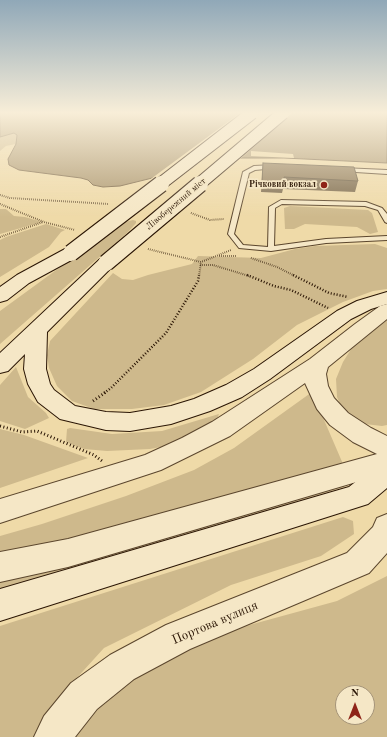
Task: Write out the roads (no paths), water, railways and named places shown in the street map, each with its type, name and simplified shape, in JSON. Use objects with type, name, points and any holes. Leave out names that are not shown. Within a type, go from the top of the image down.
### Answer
[{"type":"main road","points":[[0,290],[71,253],[209,147]]},
{"type":"main road","name":"Лівобережний міст","points":[[0,366],[106,263],[243,147]]},
{"type":"main road","points":[[0,296],[23,279]]},
{"type":"main road","points":[[37,329],[35,369],[39,384],[46,396],[68,413],[98,420],[130,422],[171,415],[202,405],[234,391],[262,374],[344,315],[387,298]]},
{"type":"main road","points":[[0,511],[152,463],[191,445],[221,429],[318,364],[362,328],[387,310]]},
{"type":"main road","points":[[318,364],[315,374],[317,386],[325,403],[339,419],[362,435],[387,448]]},
{"type":"main road","points":[[0,566],[68,553],[387,462]]},
{"type":"main road","points":[[0,605],[358,496],[387,472]]},
{"type":"main road","name":"Портова вулиця","points":[[53,737],[84,696],[122,667],[178,637],[358,563],[385,534],[387,527]]},
{"type":"lane","points":[[280,167],[265,166],[254,168],[246,172],[231,234],[241,247],[271,248],[326,241],[387,238]]},
{"type":"lane","points":[[335,169],[387,172]]},
{"type":"lane","points":[[271,248],[272,207],[281,202],[366,204],[380,209],[387,220]]},
{"type":"place","name":"Річковий вокзал","points":[[324,185]]}]
